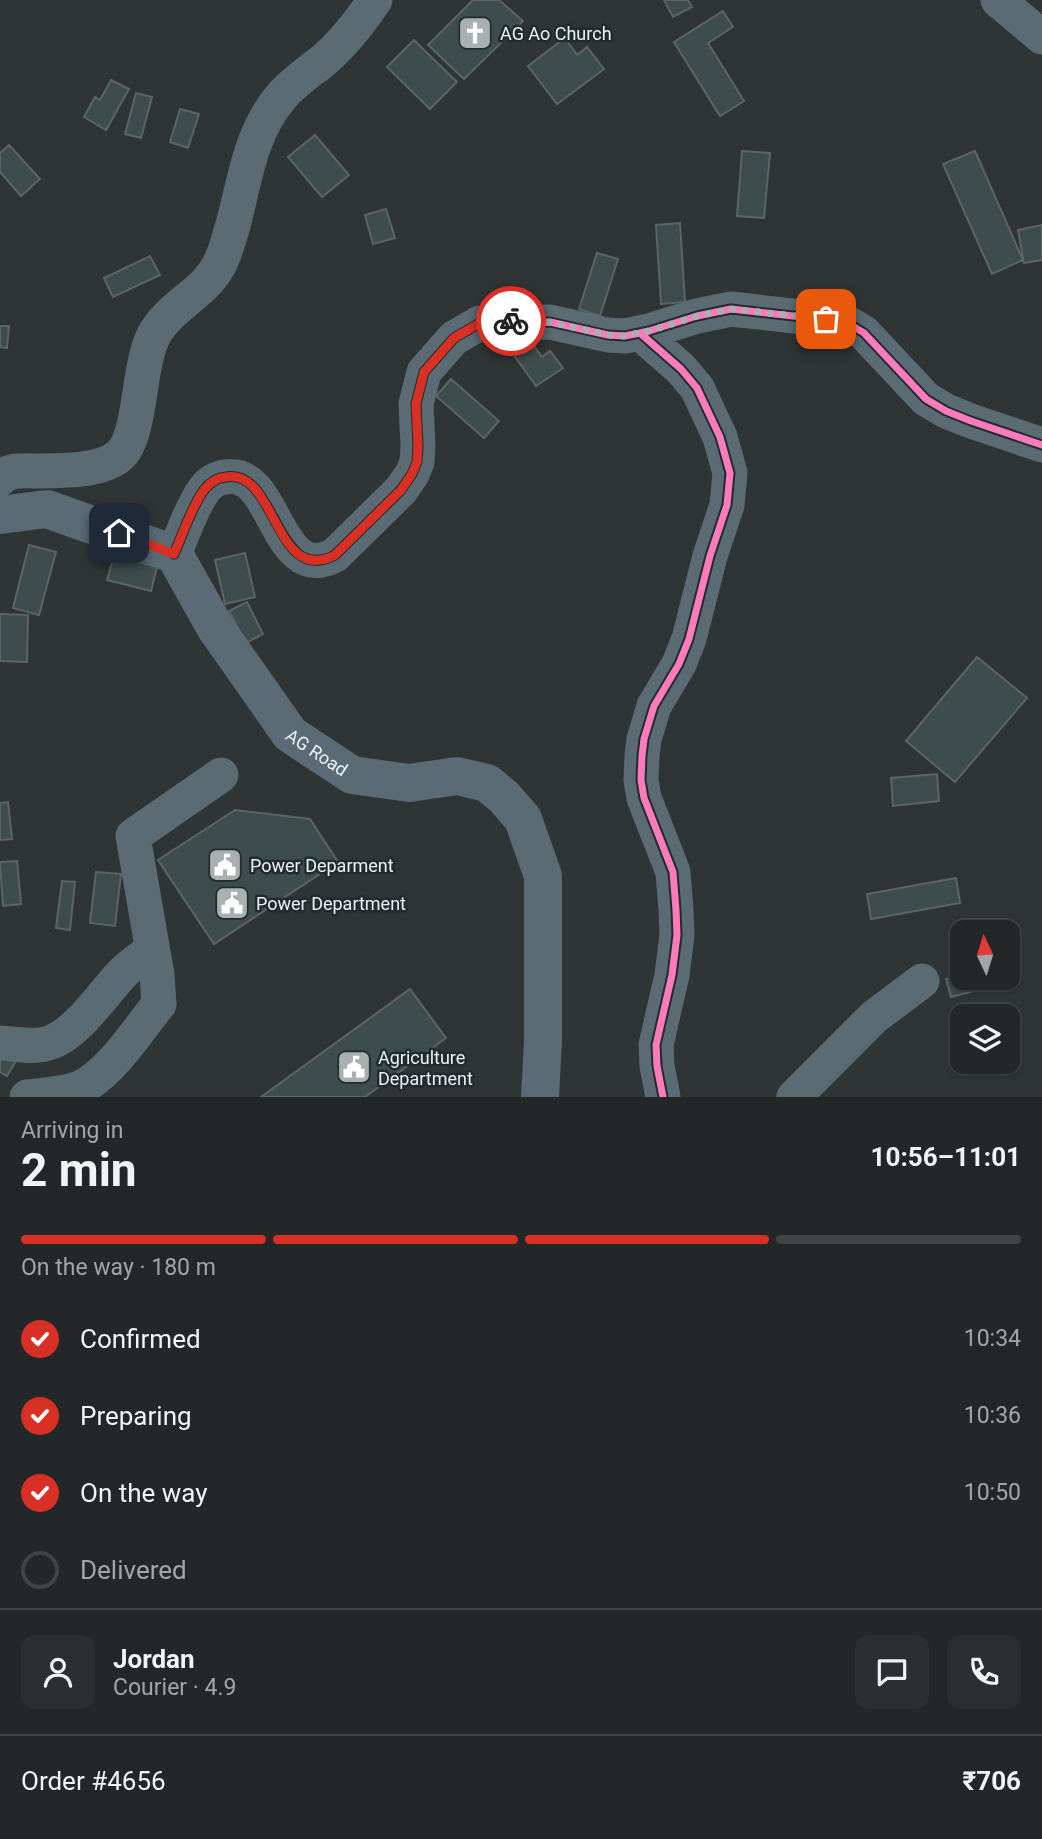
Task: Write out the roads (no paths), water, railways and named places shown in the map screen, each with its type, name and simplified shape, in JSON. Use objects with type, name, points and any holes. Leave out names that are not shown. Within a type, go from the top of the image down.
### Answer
[{"type":"main road","points":[[0,514],[47,509],[174,554]]},
{"type":"main road","name":"AG Road","points":[[174,554],[215,627],[290,734],[352,775],[409,783],[457,776],[487,783],[504,797],[523,819],[543,876],[543,1041],[540,1097]]},
{"type":"street","points":[[0,479],[5,474],[16,471],[92,467],[119,456],[133,433],[140,380],[154,336],[167,316],[210,279],[220,263],[253,146],[262,124],[280,98],[346,40],[375,0]]},
{"type":"street","points":[[998,0],[1042,37]]},
{"type":"street","points":[[174,554],[203,491],[214,480],[230,476],[241,477],[254,486],[292,550],[308,559],[323,562],[335,555],[401,490],[412,474],[417,462],[418,446],[416,404],[424,372],[454,338],[480,323],[550,322],[608,335],[625,336],[731,309],[846,322],[864,332],[917,390],[936,405],[971,421],[1042,445]]},
{"type":"street","points":[[639,333],[681,369],[697,388],[720,437],[730,473],[727,505],[710,556],[689,639],[679,664],[663,686],[654,706],[643,747],[643,798],[673,872],[676,910],[677,935],[656,1045],[663,1097]]},
{"type":"street","points":[[27,1097],[54,1094],[85,1085],[118,1057],[159,1004],[133,836],[221,775]]},
{"type":"street","points":[[0,1043],[48,1044],[58,1038],[102,999],[121,975],[152,950]]},
{"type":"street","points":[[794,1097],[874,1017],[922,981]]},
{"type":"place","name":"AG Ao Church","points":[[475,33]]},
{"type":"place","name":"Power Deparment","points":[[225,865]]},
{"type":"place","name":"Power Department","points":[[232,903]]},
{"type":"place","name":"Agriculture Department","points":[[354,1067]]}]
